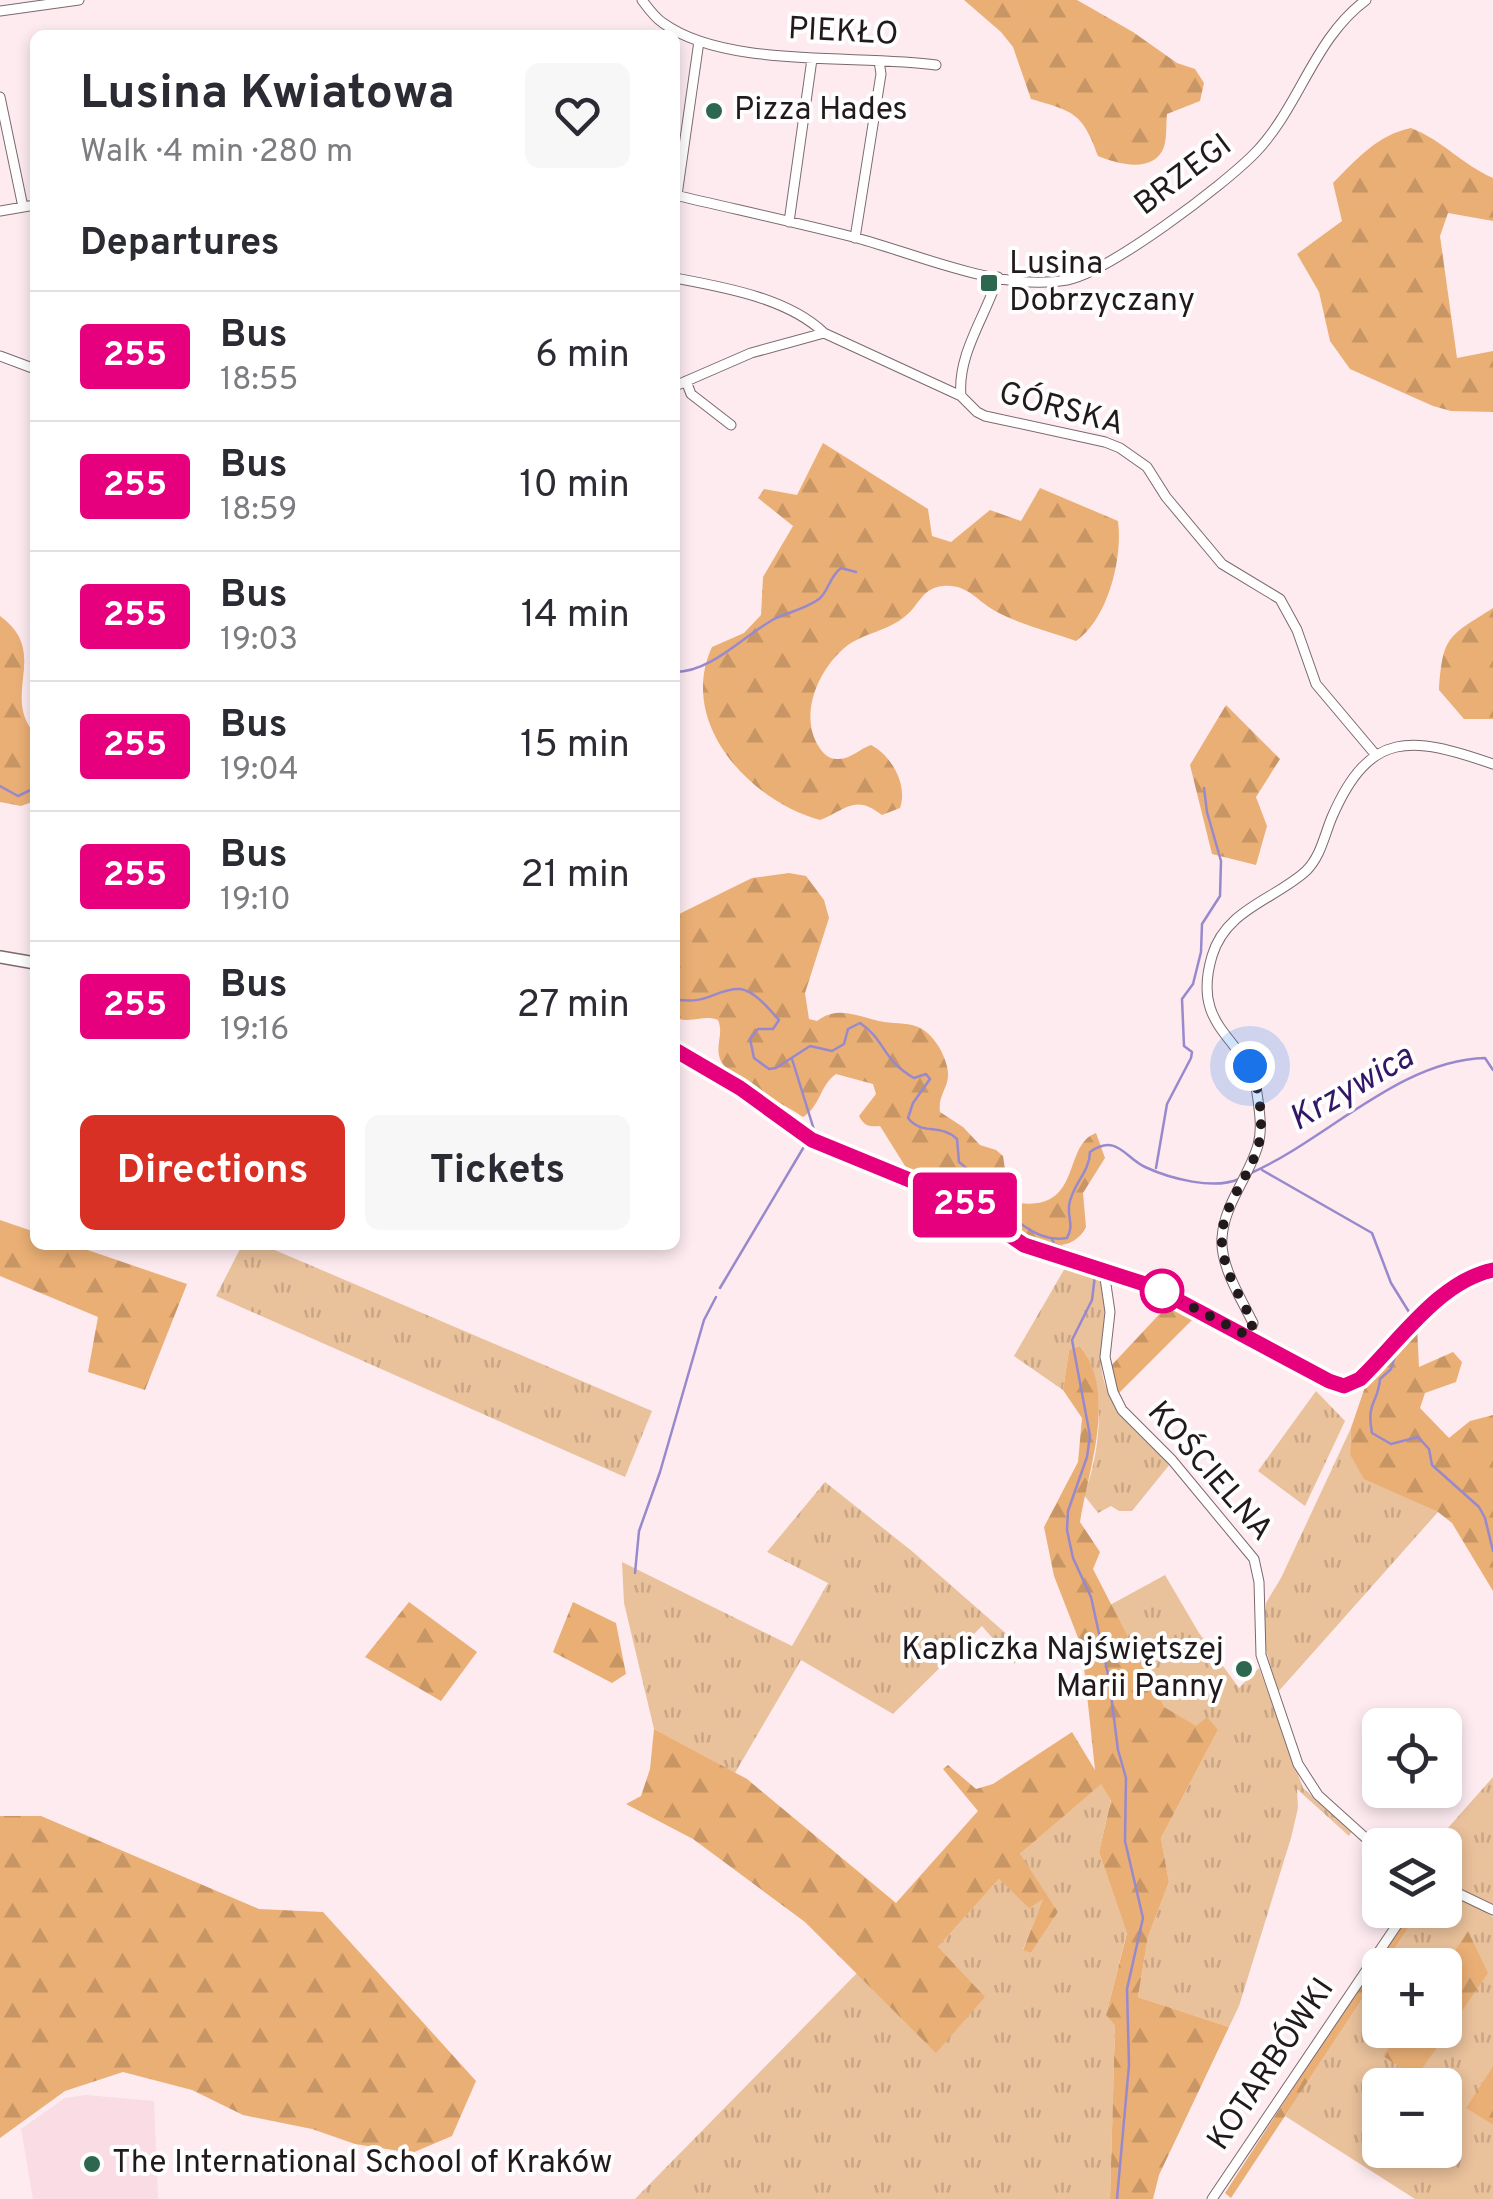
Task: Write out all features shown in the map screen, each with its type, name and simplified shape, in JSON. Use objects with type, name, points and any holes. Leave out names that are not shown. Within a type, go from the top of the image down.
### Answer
[{"type":"street","points":[[0,11],[79,0]]},
{"type":"street","name":"PIEKŁO","points":[[642,0],[666,26],[675,30]]},
{"type":"street","name":"BRZEGI","points":[[680,196],[998,277],[1037,282],[1067,280],[1105,264],[1194,203],[1257,151],[1339,25],[1366,0]]},
{"type":"street","name":"PIEKŁO","points":[[680,32],[699,40],[812,59],[936,65]]},
{"type":"street","points":[[680,168],[699,40]]},
{"type":"street","points":[[789,222],[812,59]]},
{"type":"street","points":[[856,238],[881,74],[879,62]]},
{"type":"street","points":[[0,98],[23,207]]},
{"type":"street","points":[[0,211],[30,206]]},
{"type":"street","points":[[961,396],[960,386],[975,329],[998,277]]},
{"type":"street","name":"GÓRSKA","points":[[680,279],[762,299],[810,319],[824,333],[961,396],[985,416],[1120,448],[1146,467],[1222,564],[1280,600],[1297,630],[1316,684],[1375,754]]},
{"type":"street","points":[[731,425],[680,384],[751,353],[824,333]]},
{"type":"street","points":[[0,356],[30,368]]},
{"type":"street","points":[[1251,1338],[1253,1323],[1225,1263],[1221,1240],[1234,1198],[1259,1142],[1260,1127],[1256,1083],[1250,1066],[1210,1012],[1207,998],[1211,959],[1218,942],[1233,920],[1298,878],[1316,860],[1344,791],[1375,754],[1394,746],[1414,744],[1493,764]]},
{"type":"street","points":[[0,956],[30,962]]},
{"type":"street","points":[[680,1053],[740,1088],[812,1140],[956,1199],[1024,1245],[1151,1286],[1329,1381],[1350,1385],[1438,1300],[1483,1272],[1493,1270]]},
{"type":"street","name":"KOŚCIELNA","points":[[1104,1271],[1110,1312],[1105,1357],[1113,1392],[1122,1410],[1172,1460],[1254,1559],[1259,1582],[1261,1655],[1298,1764],[1318,1795],[1362,1835]]},
{"type":"street","points":[[1462,1895],[1493,1910]]},
{"type":"street","name":"KOTARBÓWKI","points":[[1212,2199],[1395,1928]]},
{"type":"shaded area","name":"The International School of Kraków","points":[[86,2095],[154,2101],[158,2199],[33,2199],[21,2129],[65,2098]]},
{"type":"green space","points":[[964,0],[1077,0],[1177,63],[1195,69],[1204,83],[1200,101],[1167,114],[1164,147],[1152,161],[1134,165],[1098,156],[1075,116],[1031,99],[1013,47]]},
{"type":"green space","points":[[1411,128],[1493,178],[1493,221],[1448,213],[1440,236],[1457,358],[1493,351],[1493,412],[1451,411],[1433,406],[1350,369],[1330,341],[1319,292],[1297,254],[1342,221],[1333,183],[1378,142]]},
{"type":"green space","points":[[823,443],[928,509],[932,536],[951,542],[990,510],[1021,521],[1040,488],[1118,521],[1119,536],[1105,603],[1076,641],[1006,617],[960,588],[943,586],[930,590],[896,623],[842,650],[818,683],[811,709],[813,735],[822,751],[834,759],[846,758],[871,745],[879,750],[896,772],[902,799],[900,808],[882,815],[858,804],[820,820],[769,796],[727,755],[712,730],[704,703],[704,675],[712,647],[744,633],[761,615],[763,577],[793,526],[758,498],[764,489],[797,495]]},
{"type":"green space","points":[[1493,608],[1493,719],[1464,719],[1439,690],[1443,658],[1457,632]]},
{"type":"green space","points":[[0,616],[15,630],[22,644],[22,704],[30,726],[30,803],[21,806],[0,802]]},
{"type":"green space","points":[[1226,705],[1280,759],[1256,797],[1267,826],[1256,865],[1212,854],[1190,765]]},
{"type":"green space","points":[[789,873],[806,876],[824,900],[829,918],[805,993],[809,1019],[817,1021],[833,1013],[850,1014],[913,1025],[926,1032],[939,1047],[948,1069],[940,1112],[963,1127],[980,1145],[1003,1156],[1008,1189],[1019,1203],[1039,1203],[1063,1188],[1079,1150],[1096,1133],[1105,1158],[1083,1193],[1086,1227],[1076,1239],[1050,1245],[1020,1235],[965,1193],[912,1172],[880,1126],[867,1125],[859,1116],[876,1094],[873,1084],[836,1074],[803,1117],[725,1066],[719,1054],[718,1020],[680,1018],[680,914],[752,878]]},
{"type":"green space","points":[[0,1220],[30,1230],[30,1250],[88,1250],[187,1284],[145,1390],[88,1372],[98,1317],[0,1276]]},
{"type":"green space","points":[[239,1250],[275,1250],[652,1411],[625,1477],[216,1296]]},
{"type":"green space","points":[[1065,1268],[1101,1276],[1105,1321],[1101,1362],[1108,1393],[1125,1419],[1170,1464],[1132,1511],[1119,1511],[1111,1506],[1098,1513],[1084,1495],[1094,1460],[1099,1419],[1095,1378],[1080,1346],[1069,1350],[1063,1390],[1014,1356]]},
{"type":"green space","points":[[1168,1305],[1194,1318],[1118,1394],[1109,1368]]},
{"type":"green space","points":[[1417,1326],[1419,1367],[1453,1352],[1462,1362],[1456,1382],[1425,1393],[1420,1408],[1449,1438],[1470,1421],[1493,1415],[1493,1591],[1452,1523],[1438,1512],[1364,1479],[1350,1455],[1351,1428],[1366,1384]]},
{"type":"green space","points":[[1080,1346],[1091,1365],[1099,1409],[1080,1522],[1100,1552],[1093,1569],[1164,1707],[1196,1726],[1207,1717],[1218,1730],[1161,1838],[1169,1882],[1148,1937],[1138,1997],[1229,2027],[1159,2175],[1153,2199],[1110,2199],[1115,2026],[1106,2015],[1127,1933],[1099,1852],[1111,1800],[1101,1784],[1020,1854],[1058,1912],[1031,1953],[1023,1950],[1043,1899],[1029,1908],[999,1879],[938,1947],[985,1997],[936,2053],[805,1922],[693,1839],[626,1804],[641,1796],[650,1769],[654,1729],[747,1779],[896,1903],[978,1811],[943,1769],[948,1765],[976,1789],[993,1784],[1072,1732],[1095,1770],[1082,1648],[1054,1576],[1044,1527],[1078,1462],[1082,1418],[1063,1390],[1069,1350]]},
{"type":"green space","points":[[1316,1391],[1345,1421],[1305,1506],[1258,1471]]},
{"type":"green space","points":[[1351,1428],[1350,1455],[1364,1478],[1438,1512],[1278,1692],[1262,1636],[1266,1603]]},
{"type":"green space","points":[[825,1482],[1018,1644],[1015,1664],[982,1626],[893,1714],[801,1660],[735,1773],[654,1729],[624,1603],[622,1562],[792,1646],[828,1583],[767,1552]]},
{"type":"green space","points":[[1165,1575],[1199,1633],[1239,1688],[1259,1668],[1303,1788],[1352,1831],[1349,1836],[1297,1789],[1298,1808],[1291,1838],[1229,2027],[1138,1997],[1148,1937],[1169,1882],[1161,1838],[1218,1730],[1196,1727],[1164,1708],[1110,1605]]},
{"type":"green space","points":[[409,1602],[477,1652],[441,1701],[365,1657]]},
{"type":"green space","points":[[573,1602],[616,1623],[626,1674],[612,1683],[553,1652]]},
{"type":"green space","points":[[1493,1777],[1493,1905],[1462,1890],[1462,1828],[1448,1828]]},
{"type":"green space","points":[[1101,1783],[1111,1799],[1099,1852],[1127,1932],[1106,2015],[1115,2026],[1110,2199],[635,2199],[858,1972],[936,2052],[938,1947],[999,1879],[1044,1897],[1023,1949],[1031,1953],[1058,1912],[1019,1855]]},
{"type":"green space","points":[[0,1816],[41,1816],[259,1909],[323,1912],[476,2081],[452,2136],[412,2153],[355,2144],[312,2129],[243,2115],[192,2090],[123,2072],[65,2091],[0,2138]]},
{"type":"green space","points":[[1462,1898],[1493,1917],[1493,2066],[1467,2108],[1493,2125],[1493,2199],[1415,2199],[1366,2168],[1462,2168],[1462,2068],[1423,2068],[1436,2048],[1462,2048],[1462,2009],[1487,1972],[1468,1932],[1457,1948],[1395,1948],[1408,1928],[1462,1928]]},
{"type":"green space","points":[[1397,1928],[1408,1928],[1395,1948],[1384,1948]]},
{"type":"green space","points":[[1468,1931],[1488,1973],[1462,2011],[1462,1948],[1456,1948]]},
{"type":"green space","points":[[1362,1982],[1362,1999],[1231,2198],[1225,2193]]},
{"type":"green space","points":[[1362,1999],[1362,2048],[1389,2048],[1384,2056],[1401,2068],[1362,2068],[1362,2165],[1285,2116]]},
{"type":"green space","points":[[1389,2048],[1437,2048],[1423,2068],[1401,2068],[1383,2056]]},
{"type":"green space","points":[[1493,2066],[1493,2125],[1466,2108]]},
{"type":"waterway","points":[[680,671],[702,666],[776,618],[814,602],[841,568],[856,572]]},
{"type":"waterway","name":"Krzywica","points":[[0,786],[18,796],[30,790]]},
{"type":"waterway","points":[[1156,1168],[1167,1104],[1192,1052],[1184,1046],[1182,999],[1193,984],[1201,952],[1202,924],[1220,896],[1221,861],[1204,788]]},
{"type":"waterway","name":"Krzywica","points":[[680,1000],[703,999],[740,989],[756,997],[779,1020],[773,1029],[758,1029],[750,1039],[754,1058],[769,1069],[810,1046],[832,1051],[844,1044],[848,1029],[860,1023],[904,1071],[914,1078],[926,1074],[930,1079],[913,1103],[908,1118],[919,1127],[957,1139],[959,1162],[1021,1224],[1050,1238],[1067,1238],[1070,1199],[1090,1152],[1099,1147],[1114,1146],[1145,1167],[1180,1179],[1205,1183],[1239,1179]]},
{"type":"waterway","name":"Krzywica","points":[[1251,1173],[1423,1072],[1485,1058],[1493,1070]]},
{"type":"waterway","points":[[792,1059],[815,1133]]},
{"type":"waterway","points":[[720,1288],[805,1145]]},
{"type":"waterway","points":[[1262,1170],[1372,1233],[1409,1319]]},
{"type":"waterway","points":[[1052,1239],[1054,1244],[1095,1262]]},
{"type":"waterway","points":[[1095,1275],[1092,1300],[1072,1340],[1090,1436],[1087,1457],[1068,1511],[1067,1530],[1073,1558],[1091,1597],[1109,1679],[1118,1750],[1126,1778],[1125,1841],[1143,1918],[1127,1989],[1129,2065],[1117,2199]]},
{"type":"waterway","points":[[635,1573],[639,1531],[704,1320],[716,1297]]},
{"type":"waterway","points":[[1398,1346],[1391,1369],[1380,1379],[1371,1408],[1372,1433],[1391,1444],[1418,1437],[1429,1449],[1432,1465],[1479,1507],[1493,1551]]},
{"type":"bus line","name":"255","points":[[680,1053],[740,1088],[812,1140],[956,1199],[1024,1245],[1139,1280],[1344,1386],[1360,1379],[1438,1300],[1483,1272],[1493,1270]]},
{"type":"place","name":"Pizza Hades","points":[[714,111]]},
{"type":"place","name":"Lusina Dobrzyczany","points":[[989,283]]},
{"type":"place","name":"Kapliczka Najświętszej Marii Panny","points":[[1244,1669]]},
{"type":"place","name":"The International School of Kraków","points":[[92,2164]]},
{"type":"route","points":[[1162,1291],[1248,1336],[1253,1323],[1225,1263],[1221,1240],[1230,1206],[1259,1142],[1259,1104],[1250,1066]]}]
